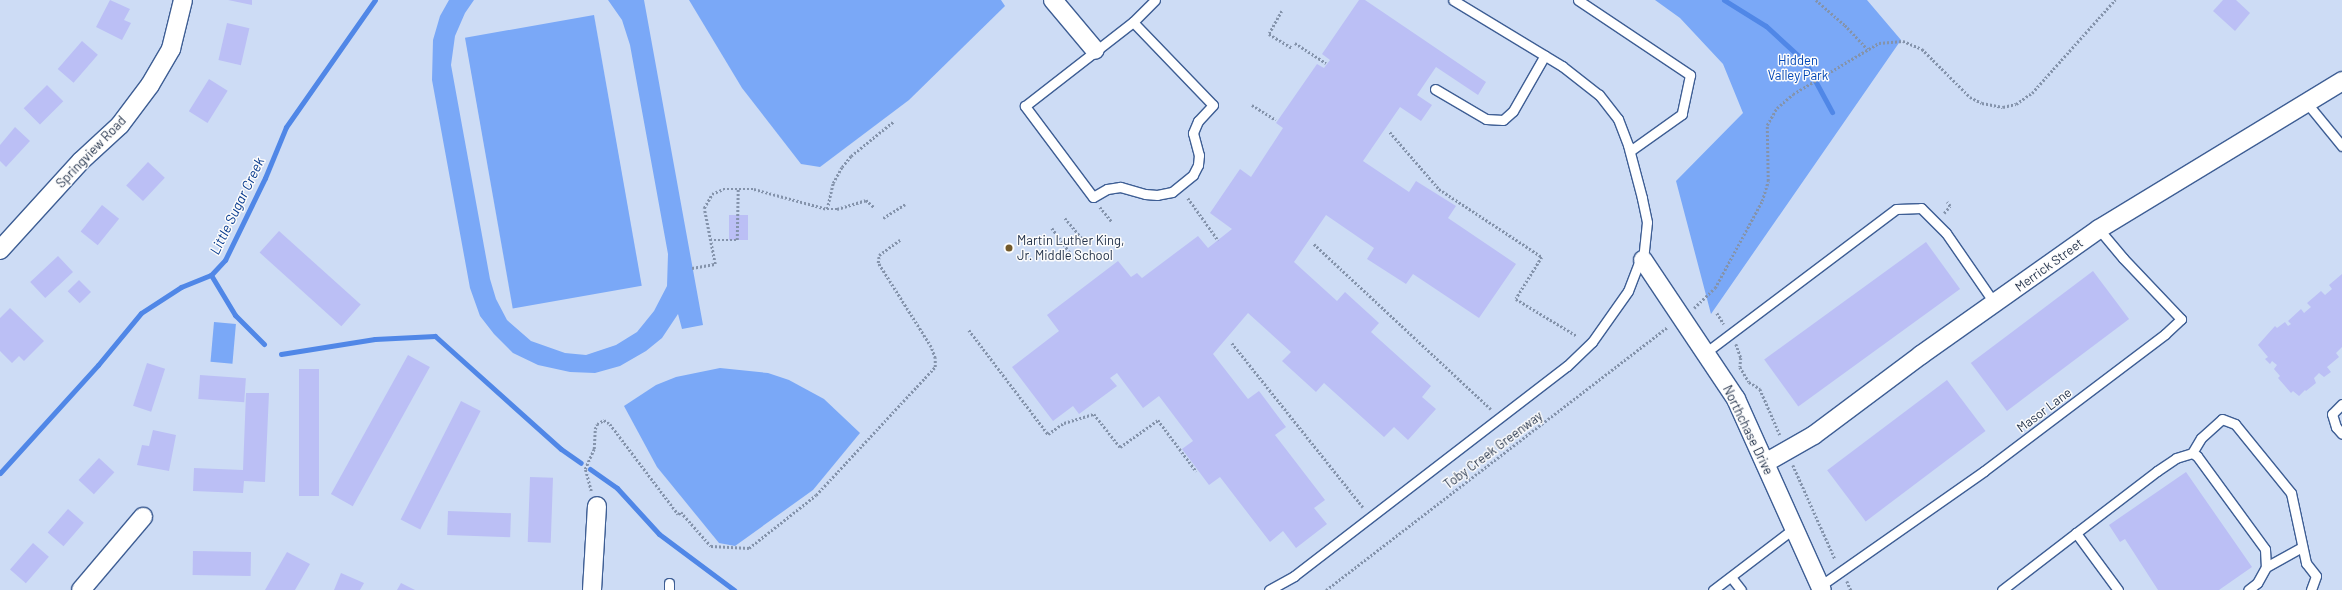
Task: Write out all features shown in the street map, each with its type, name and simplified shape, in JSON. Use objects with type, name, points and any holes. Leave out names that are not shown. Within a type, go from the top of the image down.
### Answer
[{"type":"street","name":"Springview Road","points":[[0,250],[81,161],[120,125],[150,85],[171,49],[183,0]]},
{"type":"street","points":[[1053,0],[1095,50]]},
{"type":"street","name":"Merrick Street","points":[[1765,463],[1814,435],[1921,355],[2099,229],[2342,81]]},
{"type":"street","name":"Northchase Drive","points":[[1643,260],[1736,399],[1793,529],[1821,588]]},
{"type":"street","points":[[592,590],[597,506]]},
{"type":"street","points":[[81,590],[143,518]]},
{"type":"lane","points":[[1133,22],[1213,105],[1198,121],[1193,133],[1199,155],[1198,166],[1193,175],[1172,192],[1158,195],[1145,194],[1120,187],[1107,189],[1093,197],[1024,106],[1133,22],[1155,0]]},
{"type":"lane","points":[[1269,590],[1294,576],[1568,366],[1592,342],[1628,291],[1638,263],[1643,260],[1647,222],[1630,151],[1618,119],[1599,94],[1545,55],[1453,0]]},
{"type":"lane","points":[[1578,0],[1690,75],[1682,114],[1630,151]]},
{"type":"lane","points":[[1435,89],[1486,119],[1502,120],[1513,111],[1545,55]]},
{"type":"lane","points":[[2306,102],[2342,146]]},
{"type":"lane","points":[[1705,353],[1896,209],[1921,208],[1946,233],[1995,304]]},
{"type":"lane","name":"Masor Lane","points":[[1821,588],[1842,571],[1996,462],[2165,334],[2181,319],[2122,258],[2099,229]]},
{"type":"lane","points":[[2342,404],[2332,414],[2336,427],[2342,434]]},
{"type":"lane","points":[[2002,590],[2157,471],[2176,458],[2192,453],[2201,438],[2222,419],[2235,424],[2291,493],[2306,563],[2316,576],[2311,590]]},
{"type":"lane","points":[[2192,453],[2265,549],[2266,568]]},
{"type":"lane","points":[[1712,590],[1793,529]]},
{"type":"lane","points":[[2076,533],[2118,590]]},
{"type":"lane","points":[[2248,590],[2257,583],[2266,568],[2302,547]]},
{"type":"lane","points":[[1731,576],[1741,590]]},
{"type":"path","points":[[1816,0],[1845,25],[1867,49]]},
{"type":"path","points":[[1696,306],[1715,288],[1762,201],[1768,180],[1767,126],[1771,116],[1786,99],[1867,49],[1890,41],[1914,45],[1927,54],[1970,97],[1982,103],[2003,107],[2024,99],[2116,0]]},
{"type":"path","points":[[1282,11],[1269,34],[1292,48]]},
{"type":"path","points":[[1295,43],[1326,63]]},
{"type":"path","points":[[1252,105],[1276,120]]},
{"type":"path","points":[[827,209],[833,183],[842,167],[851,156],[894,121]]},
{"type":"path","points":[[1390,132],[1439,189],[1542,258],[1516,300],[1577,336]]},
{"type":"path","points":[[710,240],[737,240],[738,188]]},
{"type":"path","points":[[692,268],[715,264],[704,214],[706,202],[712,194],[723,189],[754,189],[827,209],[837,209],[866,200],[875,208]]},
{"type":"path","points":[[1093,197],[1112,222]]},
{"type":"path","points":[[1188,198],[1218,240]]},
{"type":"path","points":[[883,218],[905,204]]},
{"type":"path","points":[[1065,218],[1085,242]]},
{"type":"path","points":[[1052,228],[1070,254]]},
{"type":"path","points":[[597,506],[584,469],[594,448],[595,429],[597,424],[604,420],[610,424],[678,514],[681,512],[711,546],[749,548],[816,495],[935,367],[935,358],[931,347],[878,263],[880,255],[900,240]]},
{"type":"path","points":[[1314,244],[1492,409]]},
{"type":"path","points":[[1717,313],[1739,352],[1740,367],[1749,382],[1760,389],[1781,438]]},
{"type":"path","name":"Toby Creek Greenway","points":[[1326,590],[1672,324]]},
{"type":"path","points":[[969,330],[1048,434],[1064,423],[1094,414],[1120,447],[1158,420],[1196,471]]},
{"type":"path","points":[[1232,343],[1363,507]]},
{"type":"path","points":[[1791,460],[1823,535],[1851,590]]},
{"type":"green space","points":[[449,0],[474,0],[465,13],[455,36],[451,65],[490,279],[496,299],[507,320],[531,341],[565,353],[586,355],[616,345],[637,332],[654,311],[667,286],[668,254],[630,45],[622,20],[608,0],[644,0],[703,325],[682,329],[678,314],[662,338],[646,351],[620,366],[595,373],[570,372],[538,365],[513,353],[494,334],[480,316],[470,288],[432,80],[433,40],[440,16]]},
{"type":"green space","points":[[689,0],[1001,0],[1005,6],[909,100],[820,167],[801,164],[742,88]]},
{"type":"green space","name":"Hidden Valley Park","points":[[1655,0],[1867,0],[1901,40],[1711,314],[1676,181],[1743,113],[1723,64],[1680,18]]},
{"type":"green space","points":[[594,15],[642,286],[513,309],[465,38]]},
{"type":"green space","points":[[214,322],[236,324],[232,364],[211,362]]},
{"type":"green space","points":[[720,368],[768,373],[789,380],[824,399],[860,433],[813,490],[735,546],[719,543],[657,467],[624,406],[656,385],[676,377]]},
{"type":"building","points":[[110,0],[130,9],[124,20],[131,23],[122,40],[96,27]]},
{"type":"building","points":[[228,0],[252,0],[252,5]]},
{"type":"building","points":[[1359,0],[1365,0],[1486,82],[1478,95],[1436,67],[1417,95],[1432,105],[1421,121],[1400,107],[1363,161],[1409,192],[1416,181],[1456,206],[1448,218],[1516,264],[1479,318],[1413,274],[1406,284],[1367,259],[1374,248],[1326,215],[1294,262],[1337,301],[1345,292],[1379,323],[1371,332],[1431,386],[1422,397],[1436,409],[1408,440],[1394,427],[1384,437],[1324,383],[1316,392],[1282,361],[1291,352],[1248,313],[1213,354],[1248,399],[1259,391],[1286,427],[1275,435],[1325,500],[1314,508],[1327,524],[1296,548],[1283,531],[1270,542],[1220,477],[1209,485],[1182,449],[1193,441],[1159,396],[1143,408],[1117,373],[1110,378],[1117,386],[1079,414],[1073,406],[1053,421],[1012,367],[1059,331],[1047,315],[1118,261],[1131,277],[1137,273],[1142,278],[1198,236],[1208,248],[1232,229],[1210,213],[1240,169],[1251,177],[1283,128],[1276,123],[1317,64],[1324,68],[1330,60],[1322,54]]},
{"type":"building","points":[[2223,0],[2236,0],[2250,13],[2235,31],[2213,11]]},
{"type":"building","points":[[227,23],[249,28],[241,65],[218,60]]},
{"type":"building","points":[[82,41],[98,55],[74,83],[58,69]]},
{"type":"building","points":[[209,79],[228,91],[208,123],[189,111]]},
{"type":"building","points":[[47,85],[63,101],[40,125],[24,108]]},
{"type":"building","points":[[15,127],[30,141],[6,167],[0,161],[0,145]]},
{"type":"building","points":[[148,162],[165,178],[143,201],[126,185]]},
{"type":"building","points":[[102,205],[119,219],[98,245],[81,231]]},
{"type":"building","points":[[729,215],[748,215],[748,240],[729,240]]},
{"type":"building","points":[[279,231],[361,305],[341,326],[260,253]]},
{"type":"building","points":[[1926,242],[1960,289],[1798,406],[1764,360]]},
{"type":"building","points":[[58,256],[73,272],[45,298],[30,282]]},
{"type":"building","points":[[2093,271],[2129,319],[2007,411],[1971,363]]},
{"type":"building","points":[[2342,274],[2342,347],[2336,353],[2339,357],[2327,367],[2331,372],[2324,377],[2319,373],[2314,378],[2316,383],[2306,391],[2305,390],[2299,396],[2293,391],[2291,393],[2278,378],[2280,376],[2274,369],[2277,365],[2272,361],[2270,364],[2265,359],[2268,357],[2258,345],[2275,326],[2277,328],[2285,322],[2288,326],[2291,324],[2288,321],[2301,309],[2304,313],[2311,307],[2307,303],[2321,291],[2325,295],[2332,289],[2329,285]]},
{"type":"building","points":[[79,280],[91,292],[80,303],[68,291]]},
{"type":"building","points":[[10,308],[44,341],[24,361],[19,356],[12,363],[0,351],[0,318]]},
{"type":"building","points":[[408,355],[430,367],[353,506],[331,494]]},
{"type":"building","points":[[147,363],[165,369],[151,412],[133,406]]},
{"type":"building","points":[[299,369],[319,369],[319,496],[299,496]]},
{"type":"building","points":[[200,375],[246,378],[244,402],[198,399]]},
{"type":"building","points":[[1947,380],[1986,431],[1866,521],[1827,470]]},
{"type":"building","points":[[246,393],[269,393],[265,482],[244,481],[243,493],[193,491],[194,468],[243,470]]},
{"type":"building","points":[[461,401],[481,411],[420,529],[401,520]]},
{"type":"building","points":[[153,430],[176,435],[169,471],[137,465],[142,445],[149,446]]},
{"type":"building","points":[[99,458],[114,472],[94,494],[79,480]]},
{"type":"building","points":[[2186,472],[2252,567],[2219,590],[2158,590],[2125,539],[2120,542],[2109,525]]},
{"type":"building","points":[[530,477],[553,478],[551,543],[528,542]]},
{"type":"building","points":[[68,509],[84,523],[64,546],[48,532]]},
{"type":"building","points":[[448,511],[511,513],[510,537],[447,535]]},
{"type":"building","points":[[33,543],[49,557],[26,583],[10,569]]},
{"type":"building","points":[[193,551],[251,552],[251,576],[193,575]]},
{"type":"building","points":[[287,552],[310,564],[295,590],[265,590]]},
{"type":"building","points":[[341,573],[364,583],[360,590],[334,590]]},
{"type":"building","points":[[401,583],[415,590],[397,590]]},
{"type":"waterway","name":"Little Sugar Creek","points":[[0,473],[98,365],[141,313],[181,287],[211,275],[225,260],[265,178],[286,127],[375,0]]},
{"type":"waterway","points":[[1724,0],[1766,26],[1805,62],[1832,112]]},
{"type":"waterway","points":[[211,275],[235,315],[264,344]]},
{"type":"waterway","points":[[281,354],[375,339],[435,336],[561,449],[581,463]]},
{"type":"waterway","points":[[590,469],[617,488],[659,534],[734,590]]},
{"type":"place","name":"Martin Luther King, Jr. Middle School","points":[[1009,248]]}]
